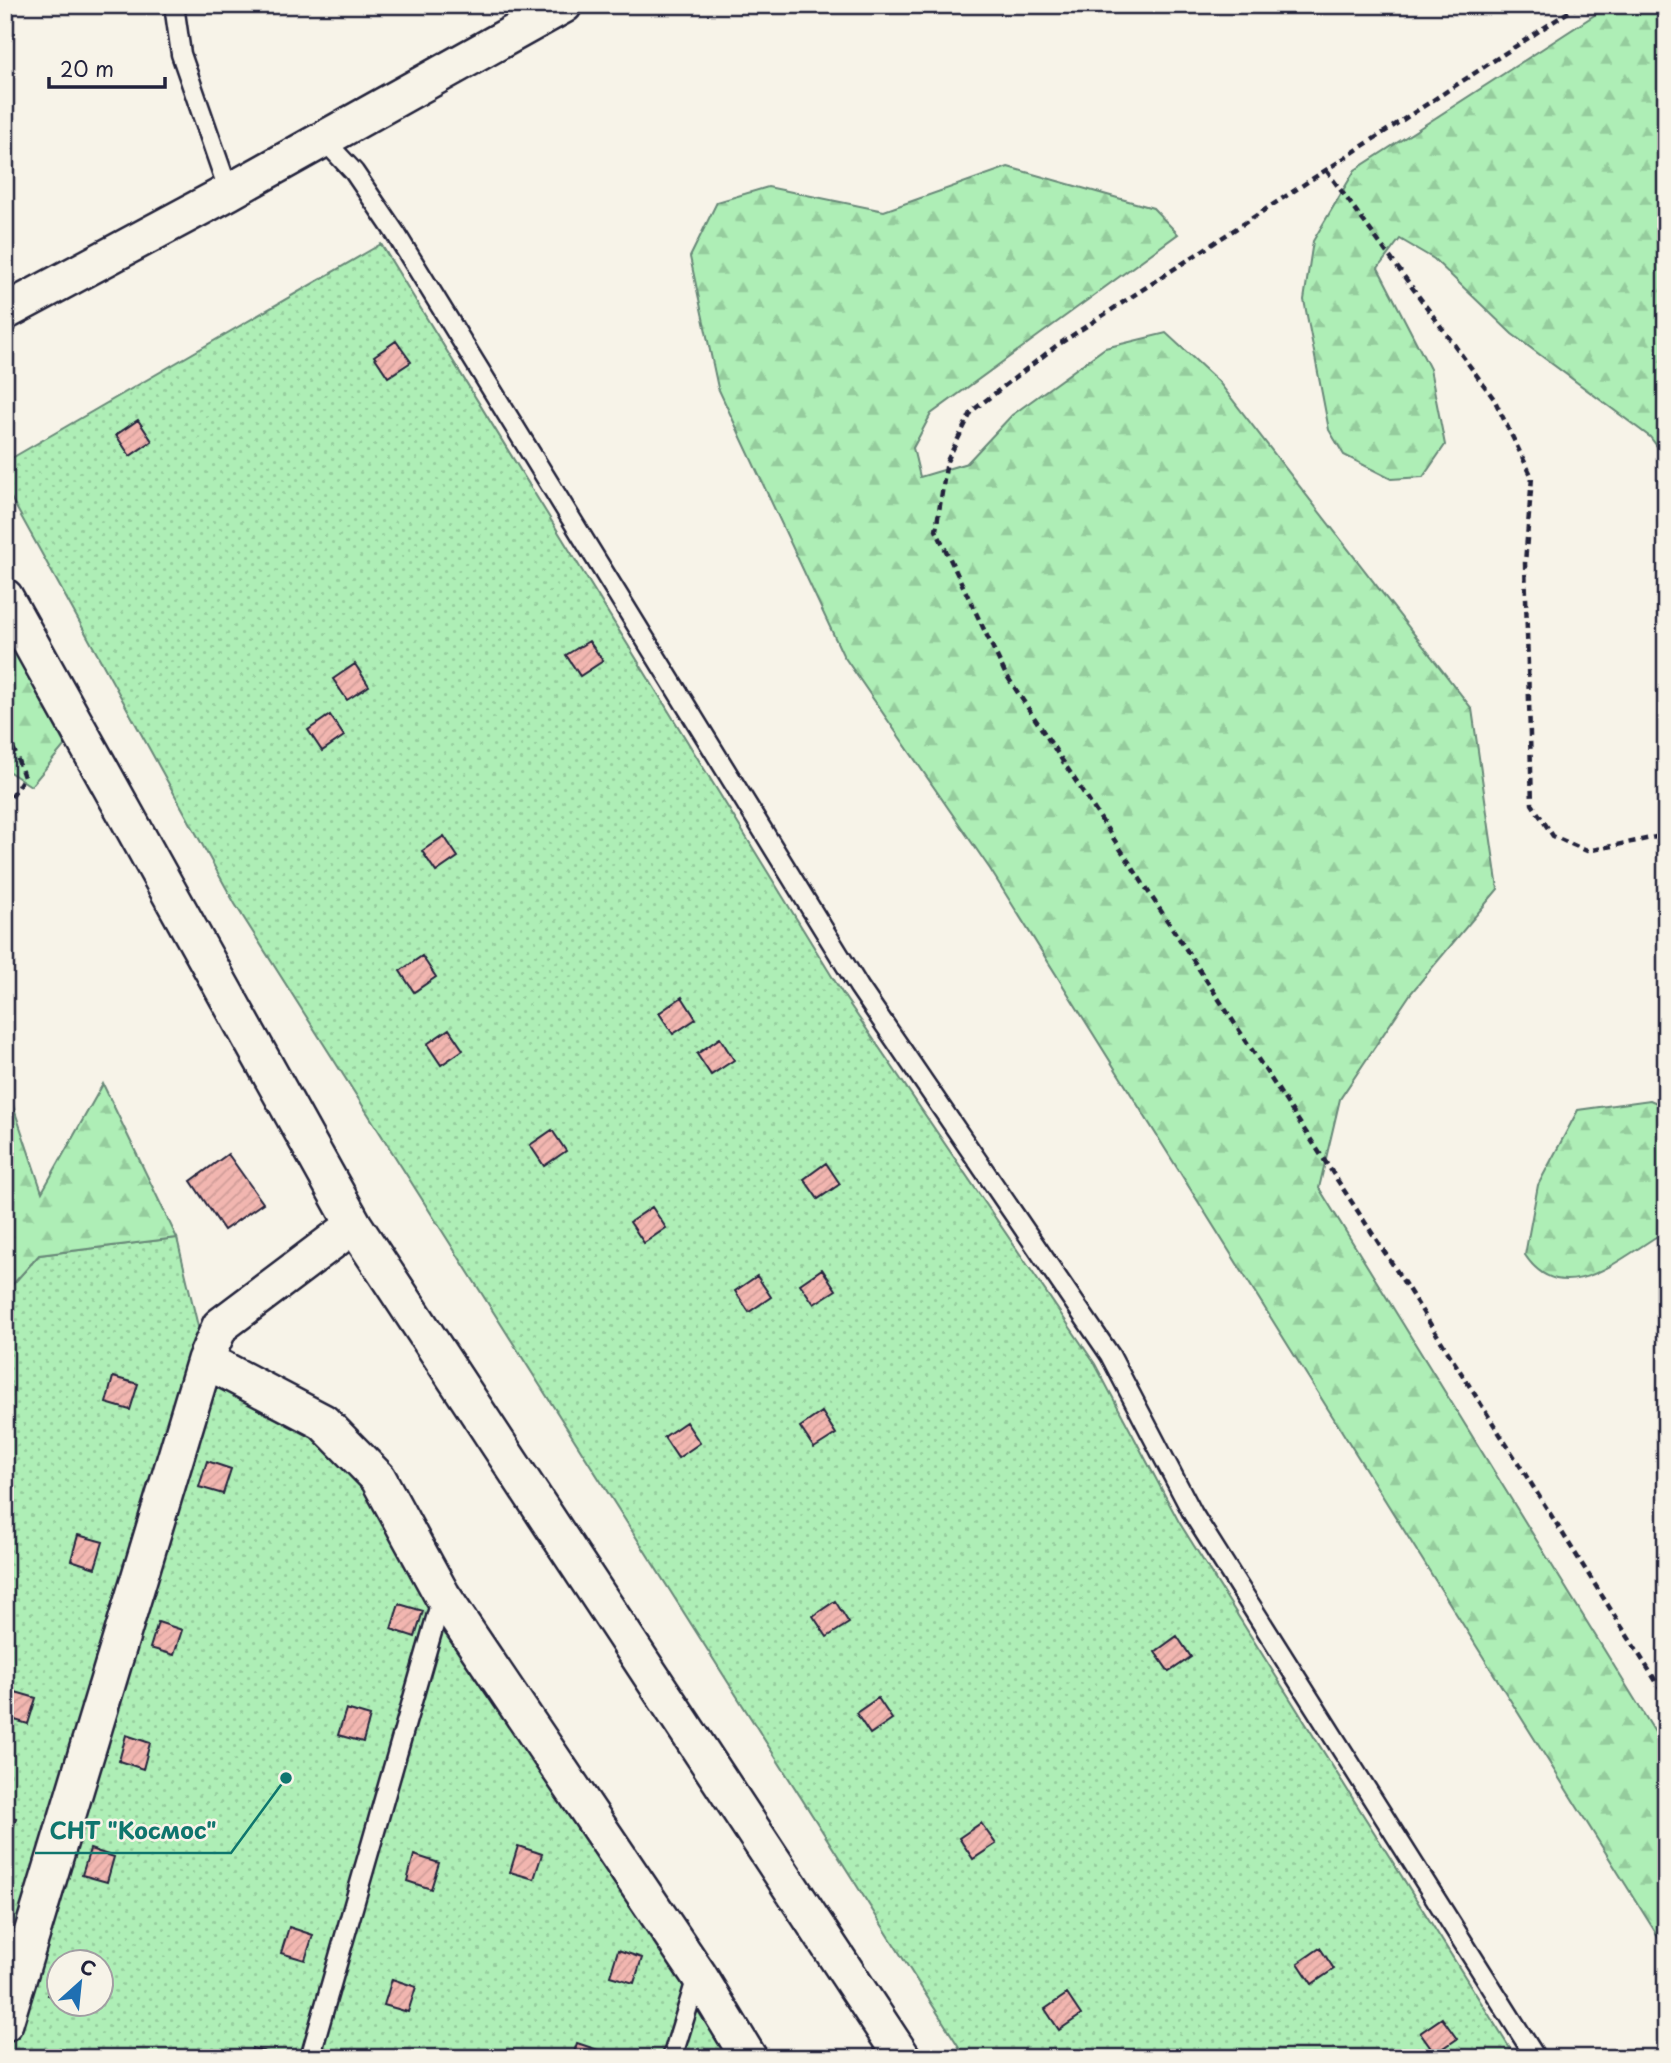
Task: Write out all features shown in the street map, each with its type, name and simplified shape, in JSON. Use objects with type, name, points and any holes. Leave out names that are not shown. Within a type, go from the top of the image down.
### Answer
[{"type":"street","points":[[5,312],[229,192],[554,8]]},
{"type":"street","points":[[5,597],[354,1225],[903,2058]]},
{"type":"street","points":[[5,2023],[205,1360],[220,1326],[354,1225]]},
{"type":"street","points":[[205,1360],[323,1422],[378,1478],[442,1595],[698,1974],[749,2058]]},
{"type":"lane","points":[[174,5],[181,54],[229,192]]},
{"type":"lane","points":[[323,139],[354,172],[396,234],[859,987],[1110,1355],[1194,1514],[1536,2058]]},
{"type":"lane","points":[[310,2058],[442,1595]]},
{"type":"lane","points":[[672,2058],[698,1974]]},
{"type":"path","points":[[1579,5],[1056,346],[972,411],[947,461],[936,530],[1005,673],[1393,1265],[1666,1697]]},
{"type":"path","points":[[1326,170],[1494,399],[1532,477],[1525,563],[1532,804],[1553,836],[1587,851],[1666,835]]},
{"type":"path","points":[[5,725],[24,777],[5,807]]},
{"type":"green space","points":[[1610,5],[1666,5],[1666,458],[1650,437],[1512,334],[1434,259],[1400,239],[1378,268],[1430,369],[1445,445],[1423,477],[1391,479],[1344,455],[1329,430],[1304,300],[1313,241],[1355,170]]},
{"type":"green space","points":[[1008,167],[1153,208],[1178,234],[931,414],[913,448],[920,477],[967,463],[1012,415],[1105,348],[1166,333],[1218,381],[1472,709],[1498,889],[1411,993],[1340,1099],[1319,1188],[1666,1750],[1666,1949],[990,869],[843,655],[718,388],[690,257],[717,202],[768,187],[884,211]]},
{"type":"green space","points":[[381,244],[844,996],[1095,1364],[1179,1522],[1516,2058],[966,2058],[235,904],[5,487],[5,462]]},
{"type":"green space","points":[[5,633],[65,745],[31,786],[5,769]]},
{"type":"green space","points":[[103,1084],[177,1238],[39,1255],[5,1293],[5,1092],[10,1097],[42,1192]]},
{"type":"green space","points":[[1650,1100],[1666,1107],[1666,1237],[1656,1237],[1607,1268],[1589,1276],[1572,1280],[1555,1279],[1539,1271],[1525,1255],[1538,1185],[1578,1110]]},
{"type":"green space","points":[[177,1238],[206,1360],[323,1422],[749,2058],[5,2058],[5,1293],[39,1255]]},
{"type":"building","points":[[396,341],[411,362],[388,377],[374,356]]},
{"type":"building","points":[[138,420],[152,441],[130,456],[116,435]]},
{"type":"building","points":[[589,641],[603,661],[580,676],[566,655]]},
{"type":"building","points":[[355,664],[369,686],[347,700],[333,679]]},
{"type":"building","points":[[330,715],[344,736],[322,751],[308,730]]},
{"type":"building","points":[[444,836],[458,857],[436,872],[422,851]]},
{"type":"building","points":[[422,956],[436,977],[414,992],[400,971]]},
{"type":"building","points":[[682,997],[696,1019],[673,1034],[659,1013]]},
{"type":"building","points":[[449,1029],[463,1050],[441,1065],[427,1044]]},
{"type":"building","points":[[720,1038],[734,1060],[711,1075],[697,1054]]},
{"type":"building","points":[[552,1130],[566,1151],[544,1166],[530,1145]]},
{"type":"building","points":[[228,1154],[263,1203],[224,1230],[191,1181]]},
{"type":"building","points":[[826,1163],[840,1184],[818,1199],[804,1179]]},
{"type":"building","points":[[652,1207],[666,1228],[644,1243],[630,1222]]},
{"type":"building","points":[[822,1269],[836,1290],[814,1304],[800,1284]]},
{"type":"building","points":[[757,1276],[771,1297],[749,1312],[735,1291]]},
{"type":"building","points":[[113,1377],[138,1384],[130,1410],[106,1403]]},
{"type":"building","points":[[822,1412],[836,1434],[814,1448],[800,1427]]},
{"type":"building","points":[[686,1422],[700,1443],[678,1458],[664,1437]]},
{"type":"building","points":[[207,1461],[231,1469],[223,1494],[199,1487]]},
{"type":"building","points":[[78,1535],[103,1542],[95,1568],[71,1560]]},
{"type":"building","points":[[835,1601],[849,1623],[827,1637],[813,1616]]},
{"type":"building","points":[[399,1604],[423,1611],[415,1637],[391,1629]]},
{"type":"building","points":[[158,1622],[182,1630],[174,1655],[150,1648]]},
{"type":"building","points":[[1177,1636],[1191,1657],[1169,1672],[1155,1652]]},
{"type":"building","points":[[12,1691],[36,1698],[28,1724],[5,1717]]},
{"type":"building","points":[[878,1698],[892,1719],[870,1734],[856,1713]]},
{"type":"building","points":[[346,1709],[370,1716],[363,1742],[338,1735]]},
{"type":"building","points":[[126,1735],[150,1743],[143,1769],[119,1761]]},
{"type":"building","points":[[5,1815],[16,1818],[8,1844],[5,1843]]},
{"type":"building","points":[[981,1823],[996,1844],[973,1859],[959,1838]]},
{"type":"building","points":[[518,1846],[542,1854],[534,1879],[510,1872]]},
{"type":"building","points":[[90,1849],[114,1857],[107,1882],[82,1875]]},
{"type":"building","points":[[414,1855],[439,1863],[431,1889],[407,1881]]},
{"type":"building","points":[[289,1927],[313,1935],[305,1960],[281,1953]]},
{"type":"building","points":[[1320,1948],[1334,1969],[1312,1984],[1298,1963]]},
{"type":"building","points":[[618,1950],[642,1958],[634,1983],[610,1976]]},
{"type":"building","points":[[392,1979],[416,1987],[408,2012],[384,2005]]},
{"type":"building","points":[[1067,1994],[1081,2015],[1059,2030],[1045,2009]]},
{"type":"building","points":[[1442,2018],[1457,2039],[1435,2054],[1420,2033]]},
{"type":"building","points":[[577,2043],[601,2051],[599,2058],[572,2058]]},
{"type":"building","points":[[252,2048],[276,2055],[275,2058],[249,2058]]},
{"type":"place","name":"СНТ \"Космос\"","points":[[286,1778]]}]
